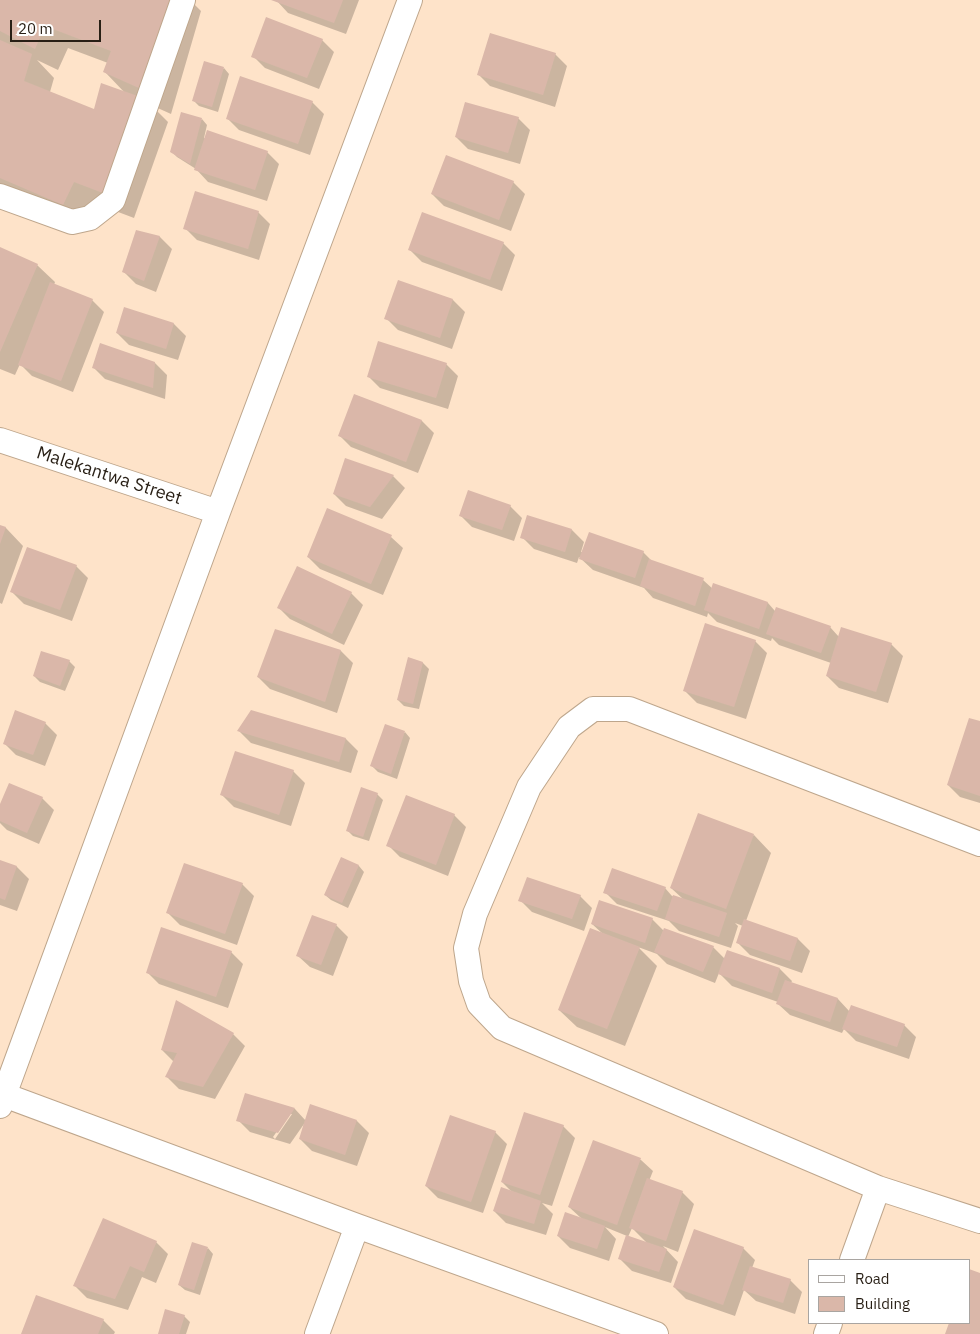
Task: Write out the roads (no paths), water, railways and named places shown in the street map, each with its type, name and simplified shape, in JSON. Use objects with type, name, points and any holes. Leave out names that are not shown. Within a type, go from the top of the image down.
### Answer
[{"type":"street","points":[[0,196],[72,222],[90,218],[113,200],[183,0]]},
{"type":"street","points":[[410,0],[218,512],[2,1101],[656,1334]]},
{"type":"street","name":"Malekantwa Street","points":[[0,440],[218,512]]},
{"type":"street","points":[[980,844],[629,709],[593,709],[569,727],[528,787],[475,914],[466,948],[471,981],[479,1004],[502,1028],[878,1188],[980,1221]]},
{"type":"street","points":[[852,1259],[878,1188]]},
{"type":"street","points":[[317,1334],[357,1226]]}]
